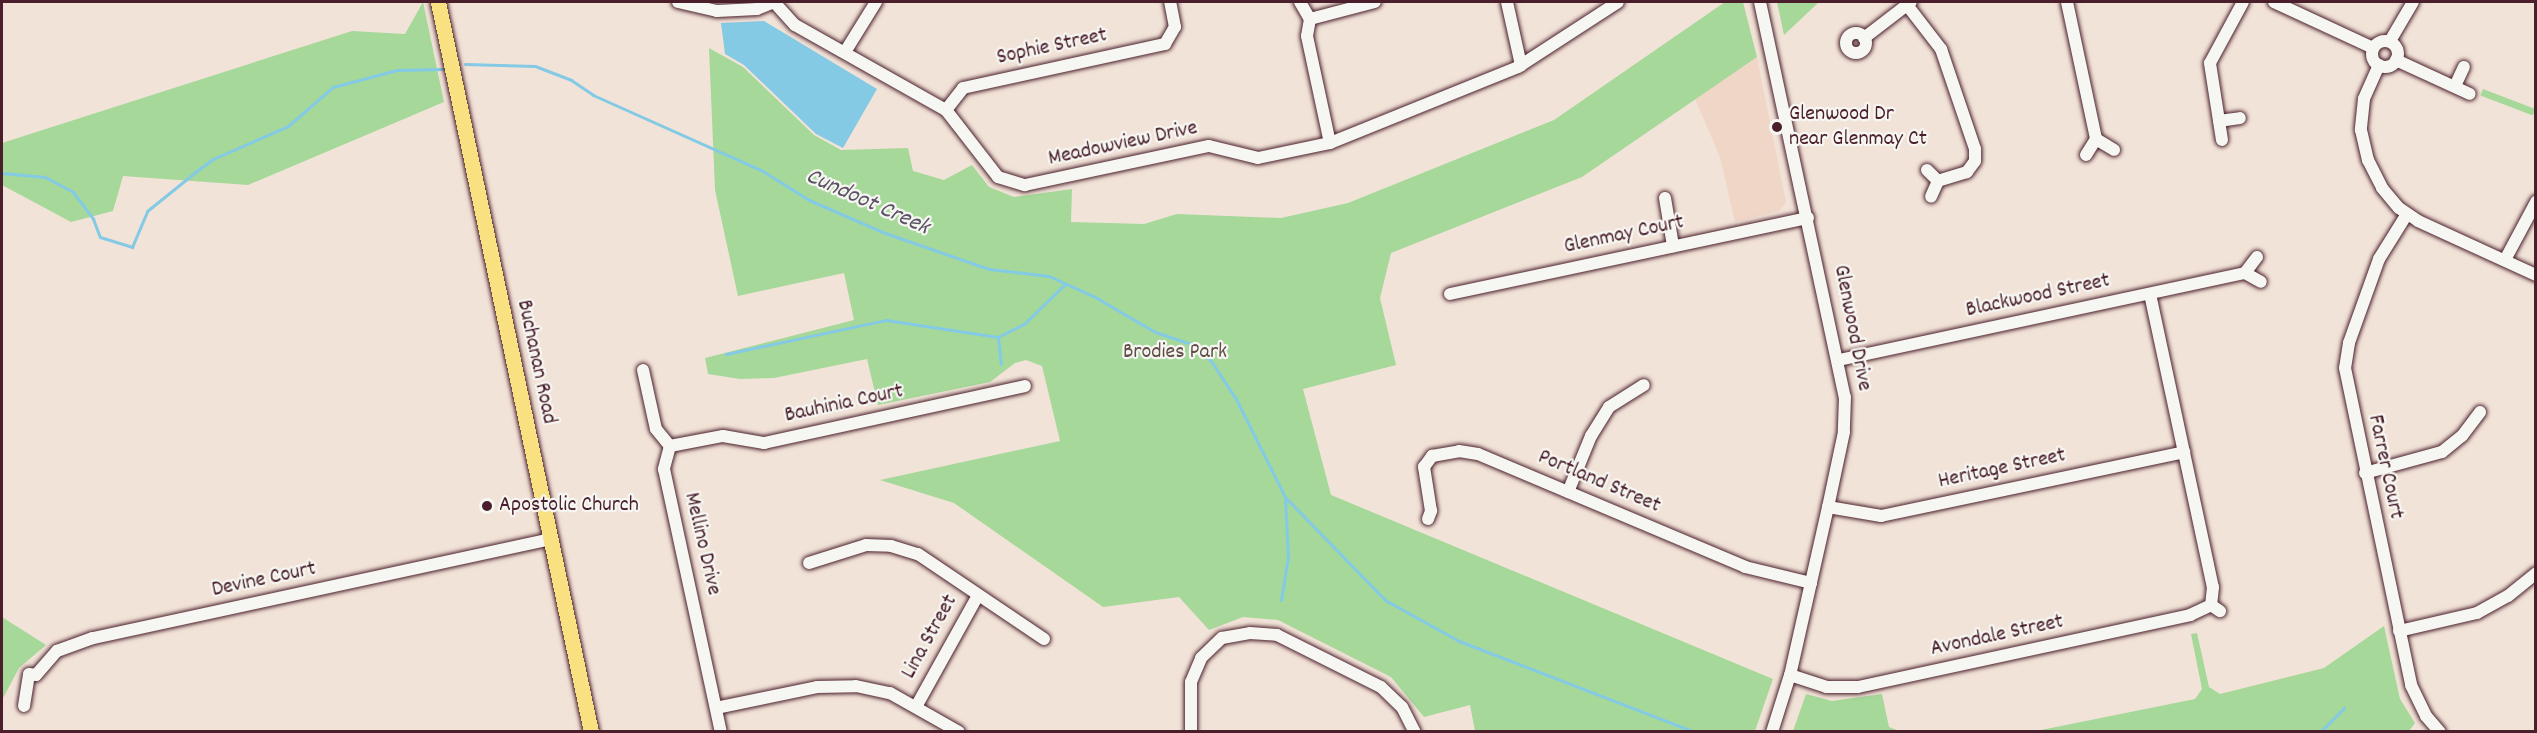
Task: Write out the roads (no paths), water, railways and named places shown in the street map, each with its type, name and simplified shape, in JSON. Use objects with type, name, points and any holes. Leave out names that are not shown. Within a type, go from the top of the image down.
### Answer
[{"type":"main road","name":"Buchanan Road","points":[[438,2],[591,732]]},
{"type":"street","points":[[678,2],[717,10],[757,9],[774,2]]},
{"type":"street","name":"Meadowview Drive","points":[[774,2],[795,24],[946,110],[998,177],[1025,185],[1209,146],[1258,158],[1330,143],[1521,65],[1618,2]]},
{"type":"street","points":[[845,52],[876,2]]},
{"type":"street","name":"Sophie Street","points":[[946,110],[963,88],[1165,44],[1175,27],[1170,2]]},
{"type":"street","points":[[1300,2],[1310,19],[1307,36],[1330,143]]},
{"type":"street","points":[[1310,19],[1375,2]]},
{"type":"street","points":[[1507,2],[1521,65]]},
{"type":"street","name":"Glenwood Drive","points":[[1760,2],[1839,360],[1845,421],[1790,675],[1772,732]]},
{"type":"street","points":[[2067,2],[2096,139],[2086,155]]},
{"type":"street","points":[[2222,140],[2210,63],[2243,2]]},
{"type":"street","points":[[2274,2],[2373,48]]},
{"type":"street","points":[[2390,42],[2413,2]]},
{"type":"street","points":[[1864,38],[1909,3],[1941,50],[1975,149],[1975,161],[1967,172],[1938,181],[1931,196]]},
{"type":"street","points":[[2378,42],[2390,42],[2396,47],[2396,60],[2387,67],[2379,65],[2373,60],[2373,48],[2378,42]]},
{"type":"street","points":[[2396,60],[2470,94]]},
{"type":"street","points":[[2379,65],[2364,99],[2364,145],[2382,188],[2407,214],[2506,258],[2535,275]]},
{"type":"street","points":[[2455,86],[2464,67]]},
{"type":"street","points":[[2219,121],[2240,118]]},
{"type":"street","points":[[2096,139],[2114,150]]},
{"type":"street","points":[[1927,170],[1938,181]]},
{"type":"street","points":[[1665,198],[1673,246]]},
{"type":"street","points":[[2506,258],[2535,202]]},
{"type":"street","name":"Farrer Court","points":[[2407,214],[2385,246],[2346,357],[2345,380],[2399,631],[2417,700],[2440,732]]},
{"type":"street","name":"Glenmay Court","points":[[1450,294],[1808,218]]},
{"type":"street","points":[[2257,257],[2245,273],[2261,282]]},
{"type":"street","name":"Blackwood Street","points":[[1839,360],[2245,273]]},
{"type":"street","name":"Avondale Street","points":[[1790,675],[1826,687],[1858,687],[2216,608],[2150,294]]},
{"type":"street","points":[[643,370],[656,429],[670,446]]},
{"type":"street","points":[[1568,492],[1591,436],[1609,407],[1644,385]]},
{"type":"street","name":"Bauhinia Court","points":[[670,446],[723,436],[764,443],[1025,386]]},
{"type":"street","points":[[2365,473],[2442,452],[2462,436],[2480,412]]},
{"type":"street","name":"Mellino Drive","points":[[670,446],[664,469],[722,732]]},
{"type":"street","name":"Portland Street","points":[[1428,519],[1431,511],[1424,467],[1432,456],[1460,451],[1479,454],[1745,567],[1811,583]]},
{"type":"street","name":"Heritage Street","points":[[1828,507],[1881,516],[2184,452]]},
{"type":"street","name":"Devine Court","points":[[24,706],[29,674],[36,675],[57,651],[93,638],[550,539]]},
{"type":"street","points":[[809,563],[866,545],[891,546],[918,554],[977,597]]},
{"type":"street","points":[[2399,631],[2477,613],[2508,596],[2535,573]]},
{"type":"street","name":"Lina Street","points":[[916,705],[977,597],[1044,639]]},
{"type":"street","points":[[1191,732],[1191,682],[1201,657],[1222,638],[1251,633],[1277,635],[1382,687],[1401,707],[1415,732]]},
{"type":"street","points":[[716,708],[817,687],[856,686],[891,693],[916,705],[959,732]]},
{"type":"water","points":[[764,21],[877,89],[843,148],[816,134],[744,65],[725,54],[721,23]]},
{"type":"waterway","name":"Cundoot Creek","points":[[465,64],[535,66],[571,80],[593,95],[761,170],[809,200],[885,233],[989,269],[1049,276],[1095,297],[1155,332],[1194,345],[1211,361],[1236,399],[1285,497],[1385,600],[1459,641],[1695,732]]},
{"type":"waterway","name":"Cundoot Creek","points":[[2,173],[45,177],[73,192],[93,219],[100,237],[132,247],[147,211],[198,170],[213,159],[288,126],[333,87],[397,70],[443,69]]},
{"type":"waterway","points":[[726,354],[886,320],[998,337],[1024,324],[1065,284]]},
{"type":"waterway","points":[[998,337],[1001,364]]},
{"type":"waterway","points":[[1281,600],[1288,557],[1285,498]]},
{"type":"waterway","points":[[2320,732],[2344,708]]},
{"type":"place","name":"Glenwood Dr near Glenmay Ct","points":[[1777,127]]},
{"type":"place","name":"Apostolic Church","points":[[487,506]]},
{"type":"park label","name":"Brodies Park","points":[[1175,353]]}]
